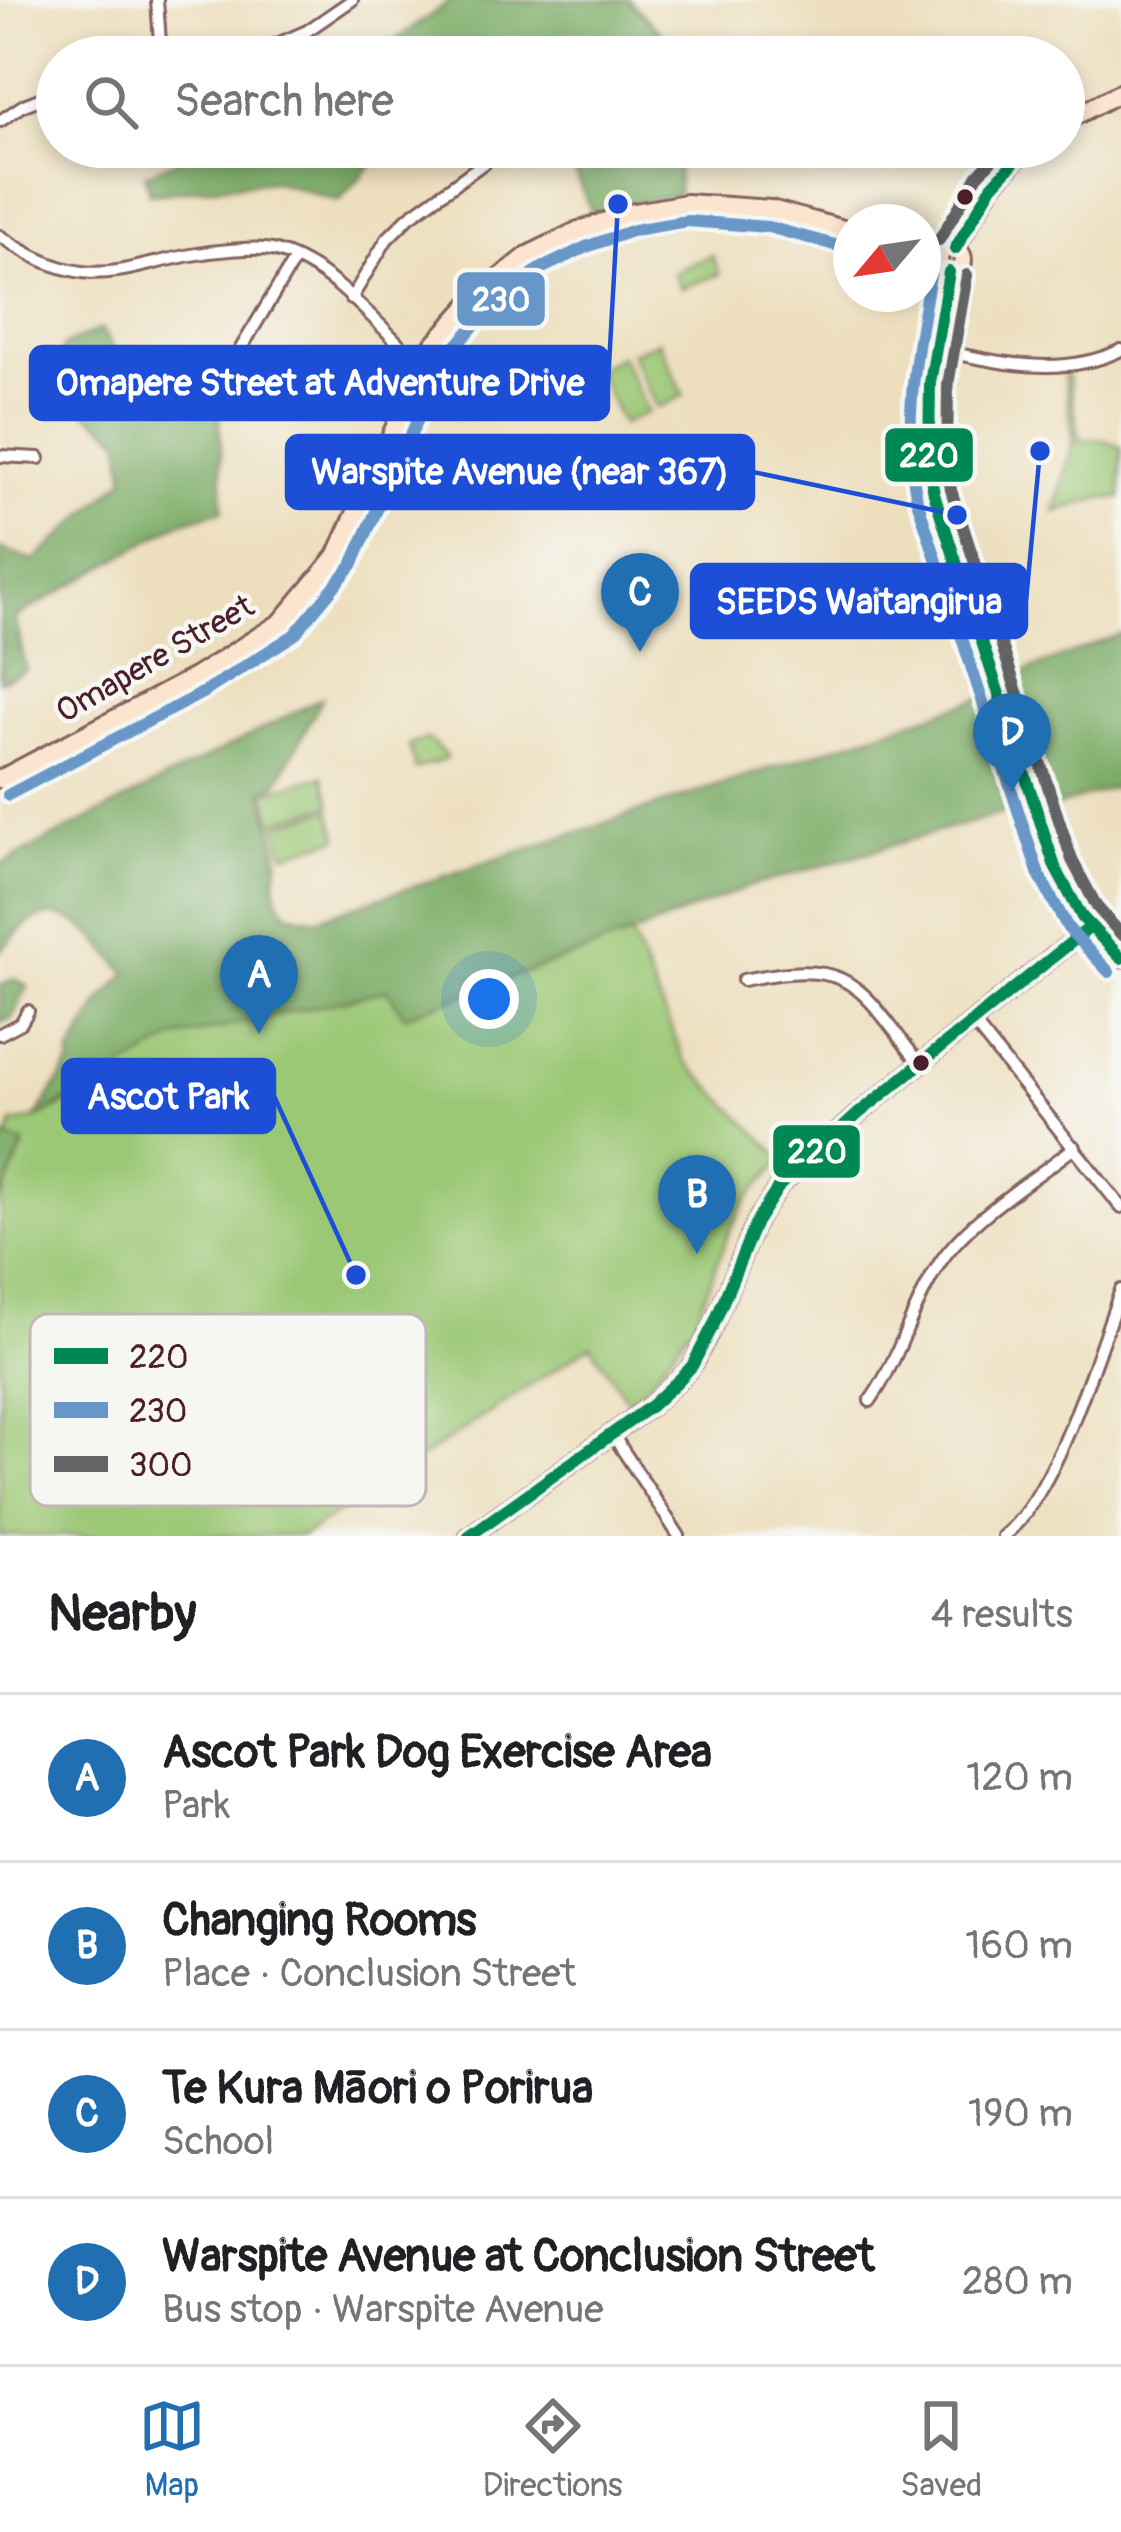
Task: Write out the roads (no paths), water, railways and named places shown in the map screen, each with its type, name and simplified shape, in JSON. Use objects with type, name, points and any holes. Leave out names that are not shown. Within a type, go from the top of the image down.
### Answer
[{"type":"main road","points":[[1085,111],[1121,92]]},
{"type":"main road","points":[[1009,168],[942,258],[927,464],[1055,867],[1089,928],[1121,958]]},
{"type":"main road","name":"Omapere Street","points":[[0,779],[196,676],[281,622],[336,556],[430,347],[478,296],[528,255],[579,230],[686,203],[771,208],[833,226]]},
{"type":"main road","points":[[469,1536],[651,1406],[692,1366],[756,1222],[780,1185],[919,1063],[1089,928]]},
{"type":"street","points":[[157,0],[160,36]]},
{"type":"street","points":[[295,36],[352,0]]},
{"type":"street","points":[[0,121],[36,100]]},
{"type":"street","points":[[351,299],[387,239],[409,217],[477,168]]},
{"type":"street","points":[[0,236],[41,262],[83,274],[113,274],[211,252],[264,248],[295,259],[351,299],[421,366]]},
{"type":"street","points":[[223,378],[295,259]]},
{"type":"street","points":[[937,350],[1031,367],[1064,367],[1121,350]]},
{"type":"street","points":[[0,456],[39,458]]},
{"type":"street","points":[[742,980],[821,970],[848,981],[871,1001],[919,1063]]},
{"type":"street","points":[[0,1034],[21,1023],[28,1012]]},
{"type":"street","points":[[973,1021],[1121,1207]]},
{"type":"street","points":[[870,1401],[892,1370],[936,1269],[958,1240],[1075,1147]]},
{"type":"street","points":[[1003,1536],[1024,1514],[1052,1467],[1121,1290]]},
{"type":"street","points":[[611,1432],[679,1536]]},
{"type":"place","name":"Omapere Street at Adventure Drive","points":[[618,204]]},
{"type":"place","name":"SEEDS Waitangirua","points":[[1040,451]]},
{"type":"place","name":"Warspite Avenue (near 367)","points":[[957,515]]},
{"type":"place","name":"Te Kura Māori o Porirua","points":[[640,652]]},
{"type":"place","name":"Warspite Avenue at Conclusion Street","points":[[1012,792]]},
{"type":"place","name":"Ascot Park Dog Exercise Area","points":[[259,1034]]},
{"type":"place","name":"Changing Rooms","points":[[697,1254]]},
{"type":"place","name":"Ascot Park","points":[[356,1275]]}]
